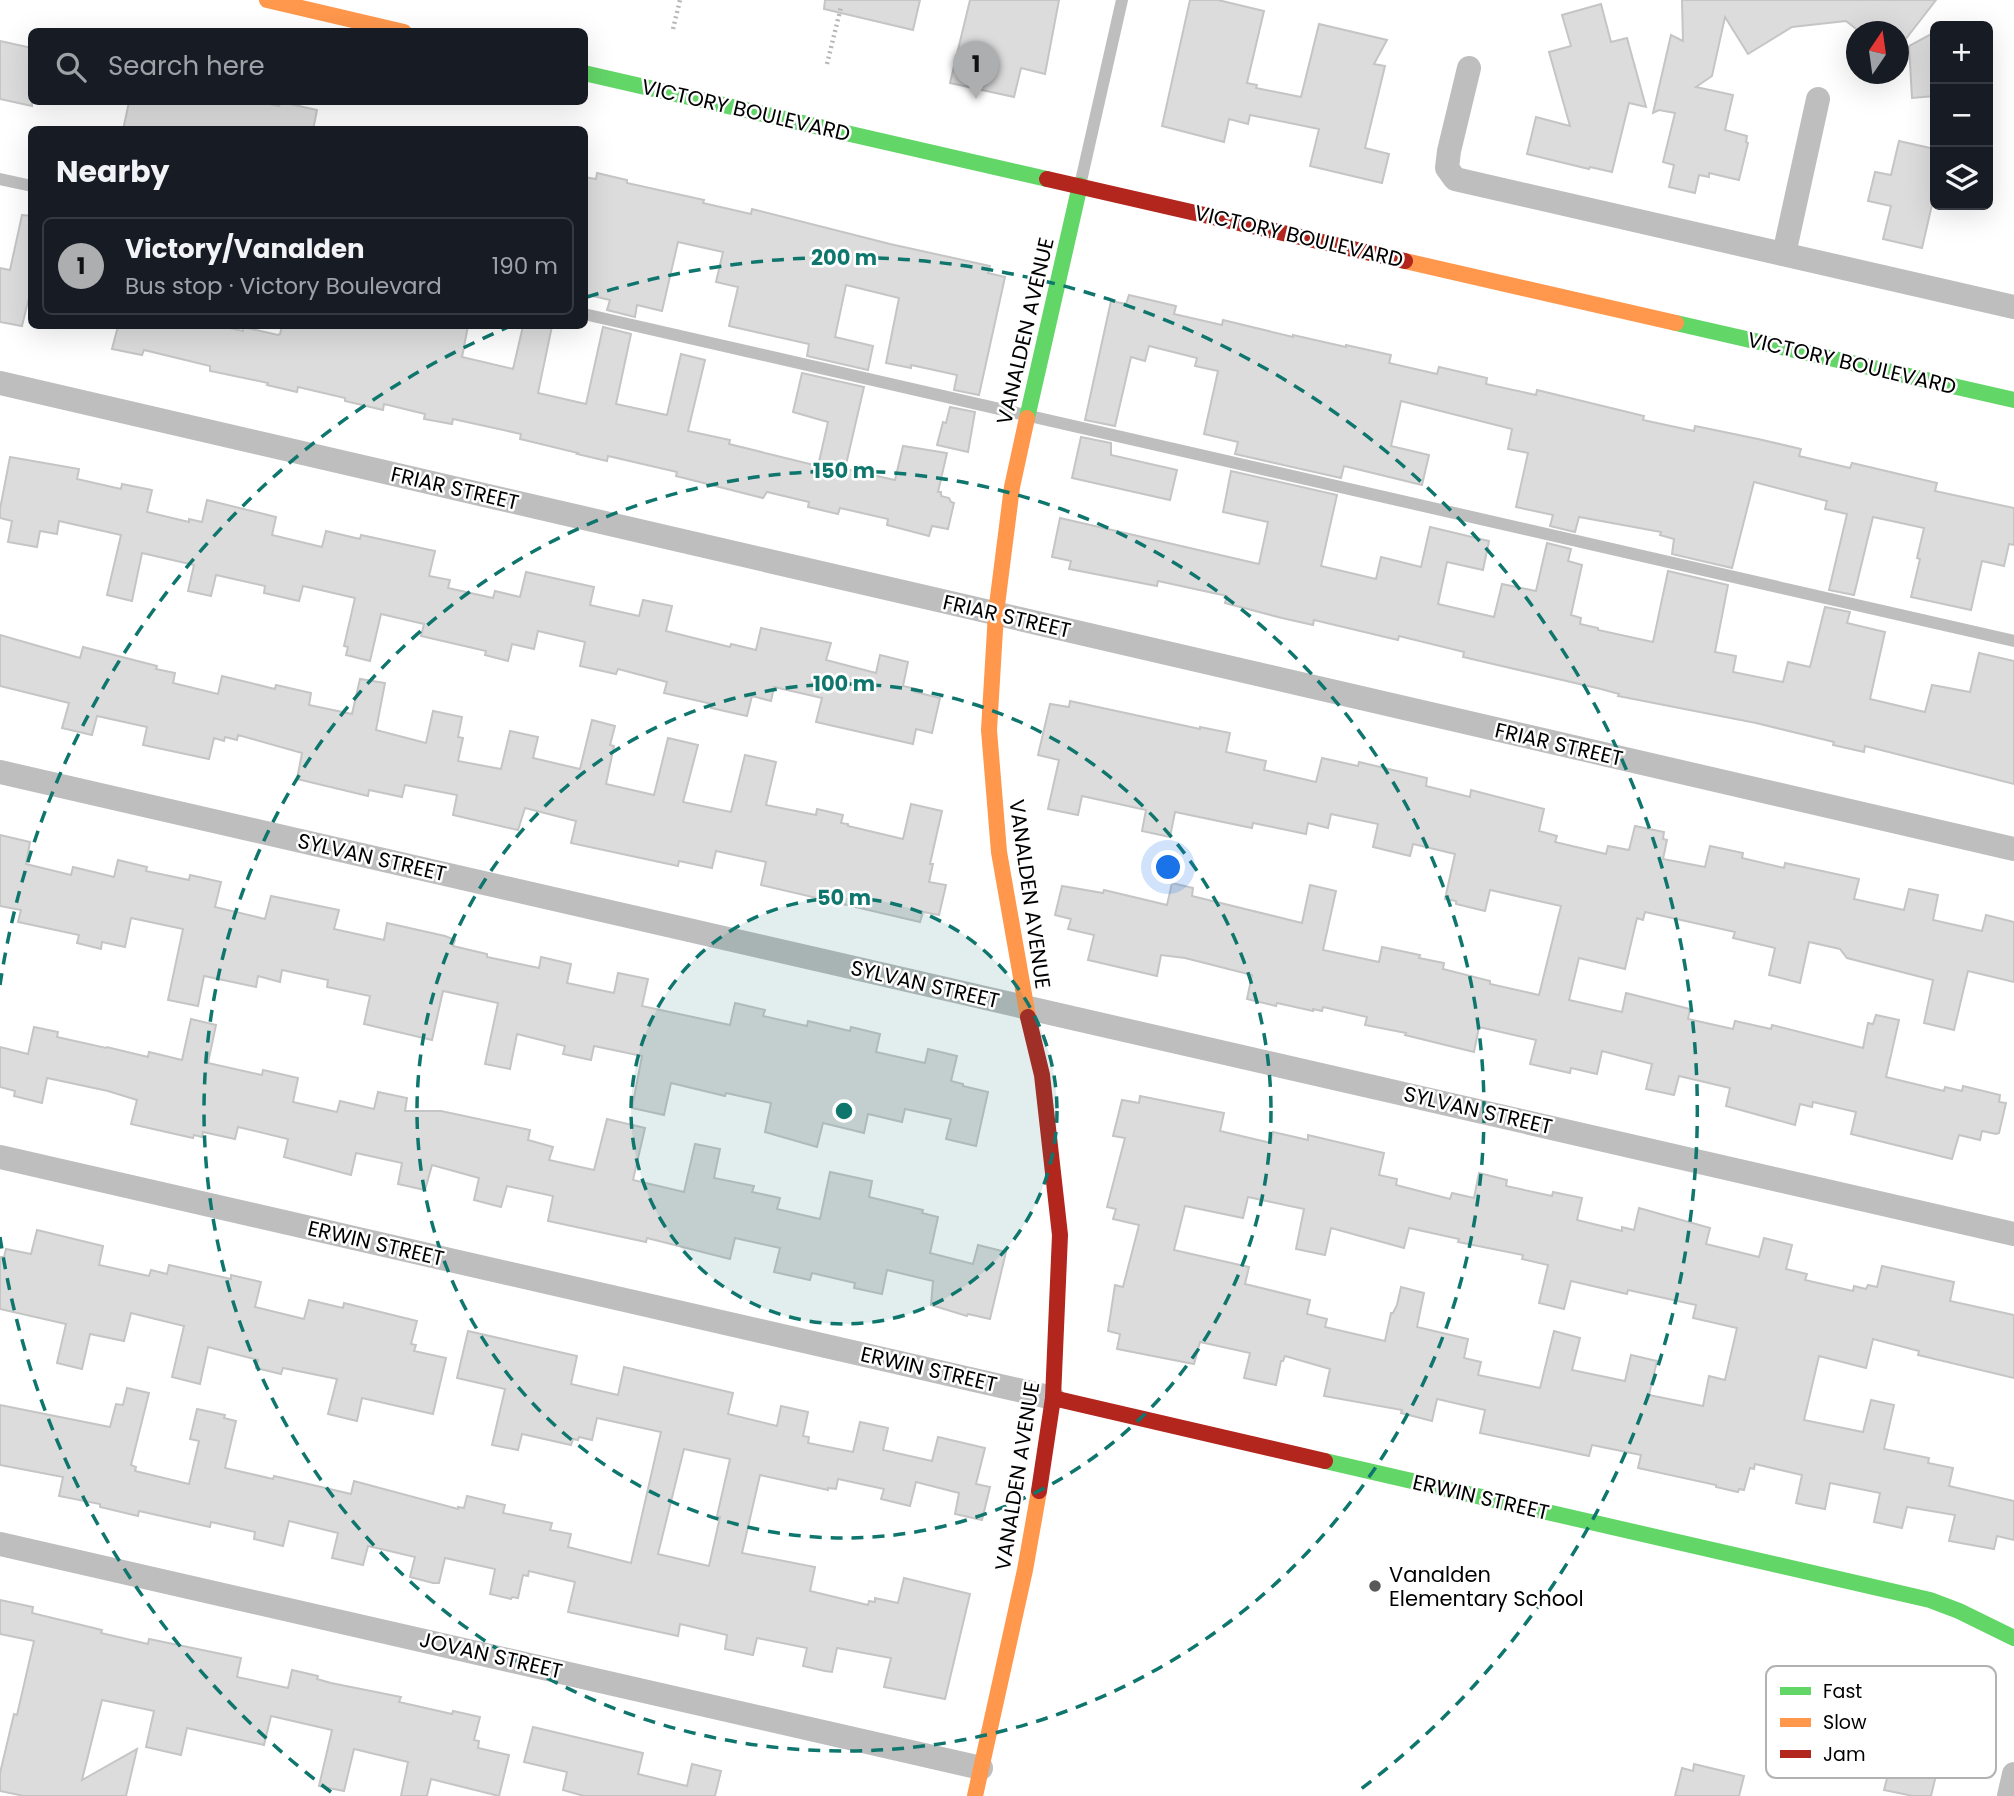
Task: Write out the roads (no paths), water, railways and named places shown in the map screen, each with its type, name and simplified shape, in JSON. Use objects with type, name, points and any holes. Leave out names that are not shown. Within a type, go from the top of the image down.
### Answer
[{"type":"street","points":[[267,0],[387,28]]},
{"type":"street","points":[[1469,68],[1449,151],[1447,168],[1455,179],[2014,307]]},
{"type":"street","name":"VICTORY BOULEVARD","points":[[588,74],[2014,400]]},
{"type":"street","points":[[1784,254],[1818,99]]},
{"type":"street","name":"VANALDEN AVENUE","points":[[975,1796],[1025,1570],[1046,1451],[1053,1398],[1060,1235],[1042,1076],[1026,1008],[999,852],[989,730],[996,613],[1012,487],[1080,185]]},
{"type":"street","name":"FRIAR STREET","points":[[0,383],[2014,849]]},
{"type":"street","name":"SYLVAN STREET","points":[[0,772],[2014,1234]]},
{"type":"street","name":"ERWIN STREET","points":[[0,1157],[1930,1600],[2014,1638]]},
{"type":"street","name":"JOVAN STREET","points":[[0,1545],[981,1768]]},
{"type":"street","points":[[2009,1796],[2014,1774]]},
{"type":"lane","name":"VANALDEN AVENUE","points":[[1080,185],[1122,0]]},
{"type":"lane","points":[[0,179],[28,185]]},
{"type":"lane","points":[[588,314],[2014,641]]},
{"type":"place","name":"Victory/Vanalden","points":[[976,99]]},
{"type":"place","name":"Vanalden Elementary School","points":[[1375,1586]]}]
